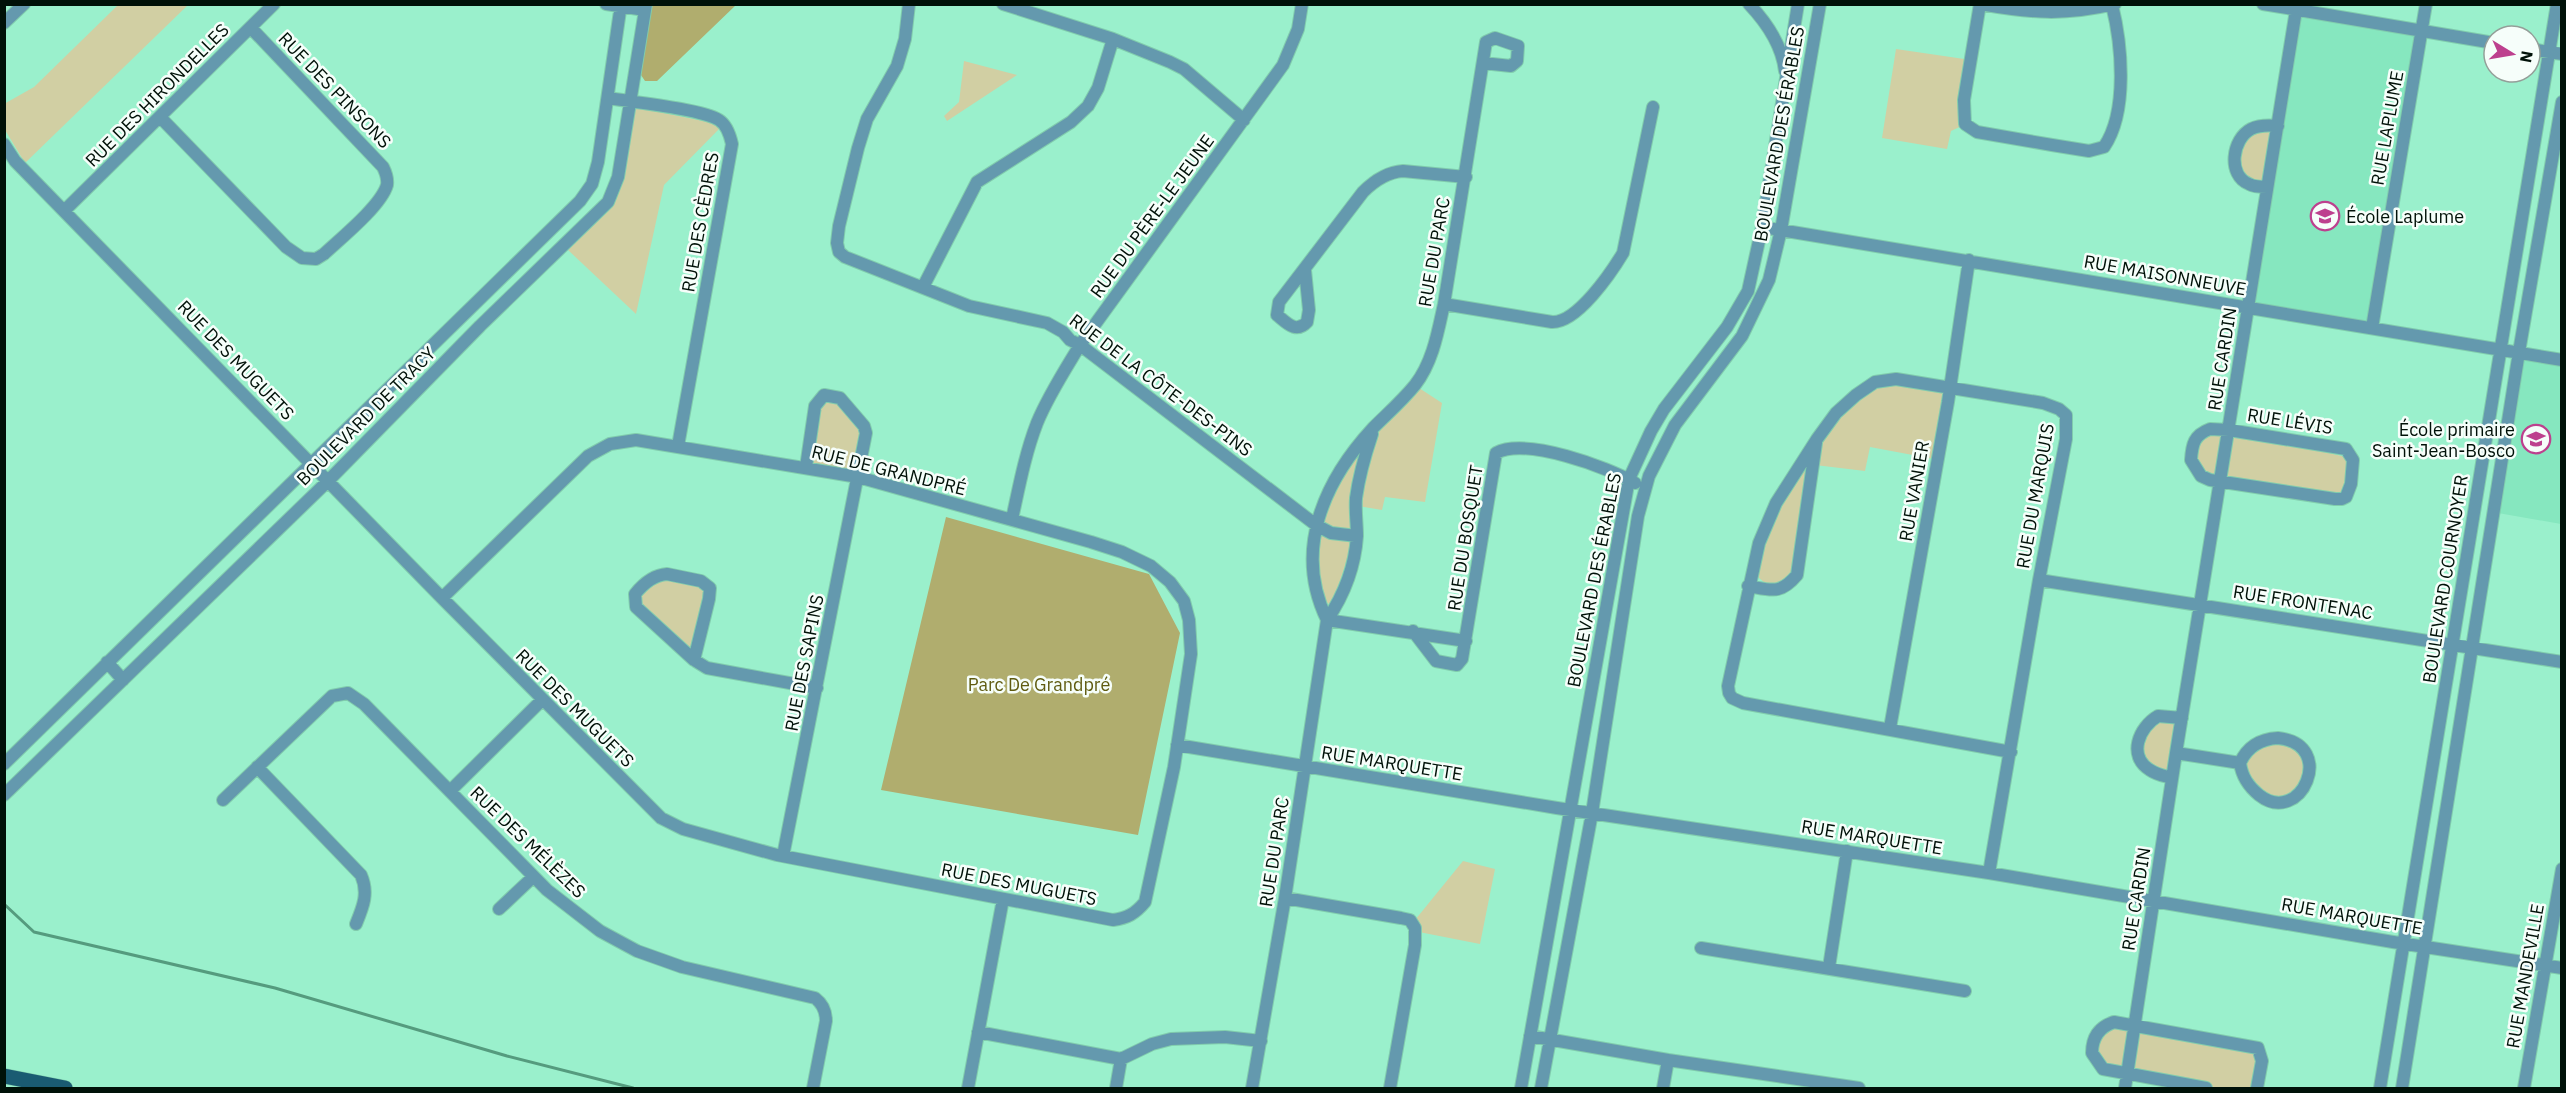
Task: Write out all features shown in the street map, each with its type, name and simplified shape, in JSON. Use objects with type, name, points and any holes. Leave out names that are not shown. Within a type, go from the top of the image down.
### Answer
[{"type":"main road","points":[[4,1076],[65,1089]]},
{"type":"street","points":[[4,22],[24,4]]},
{"type":"street","name":"RUE DES HIRONDELLES","points":[[64,211],[274,4]]},
{"type":"street","points":[[606,4],[646,7]]},
{"type":"street","name":"RUE DE LA CÔTE-DES-PINS","points":[[909,4],[897,66],[867,119],[858,148],[838,226],[839,252],[845,257],[978,309],[1047,323],[1063,332],[1070,340],[1080,345],[1316,525],[1331,533],[1357,536]]},
{"type":"street","points":[[1003,4],[1113,39],[1184,69],[1245,120]]},
{"type":"street","name":"RUE DU PÈRE-LE JEUNE","points":[[1012,519],[1028,449],[1037,423],[1080,345],[1245,120],[1283,64],[1298,29],[1302,4]]},
{"type":"street","points":[[1749,4],[1765,22],[1779,46],[1786,81]]},
{"type":"street","name":"BOULEVARD DES ÉRABLES","points":[[1521,1089],[1629,480],[1664,409],[1720,336],[1744,299],[1751,283],[1798,4]]},
{"type":"street","name":"BOULEVARD DES ÉRABLES","points":[[1541,1089],[1592,813],[1638,516],[1645,488],[1659,454],[1675,425],[1742,336],[1769,280],[1781,230],[1820,4]]},
{"type":"street","points":[[1980,4],[2053,13],[2114,5],[2120,53],[2120,86],[2113,128],[2104,147],[2089,151],[2052,145],[1977,132],[1965,124],[1964,100],[1980,4]]},
{"type":"street","points":[[2264,4],[2297,7],[2482,41]]},
{"type":"street","name":"RUE LAPLUME","points":[[2372,328],[2426,4]]},
{"type":"street","name":"BOULEVARD COURNOYER","points":[[2380,1089],[2501,350],[2556,53],[2557,4]]},
{"type":"street","name":"BOULEVARD DE TRACY","points":[[4,764],[587,192],[596,175],[621,6]]},
{"type":"street","name":"BOULEVARD DE TRACY","points":[[4,795],[328,481],[493,314],[608,202],[618,177],[646,7]]},
{"type":"street","name":"RUE CARDIN","points":[[2125,1089],[2172,778],[2297,7]]},
{"type":"street","name":"RUE DES PINSONS","points":[[160,117],[286,247],[302,258],[316,259],[324,255],[376,204],[388,179],[383,167],[251,28]]},
{"type":"street","points":[[923,287],[977,182],[1071,122],[1088,106],[1098,88],[1113,39]]},
{"type":"street","name":"RUE DU PARC","points":[[1327,620],[1318,601],[1312,560],[1316,525],[1330,489],[1355,450],[1415,384],[1435,344],[1466,177],[1483,63]]},
{"type":"street","name":"RUE DES CÈDRES","points":[[608,98],[699,114],[719,120],[730,135],[732,144],[678,446]]},
{"type":"street","name":"BOULEVARD COURNOYER","points":[[2402,1089],[2519,352],[2562,102]]},
{"type":"street","points":[[1444,304],[1552,322],[1566,319],[1577,310],[1610,272],[1623,253],[1653,107]]},
{"type":"street","points":[[2267,187],[2248,184],[2241,179],[2235,165],[2235,156],[2241,137],[2249,130],[2267,125],[2278,126]]},
{"type":"street","name":"RUE DES MUGUETS","points":[[4,144],[15,160],[64,211],[542,700],[661,818],[683,829],[783,856],[1113,920],[1126,918],[1137,912],[1145,902],[1153,872],[1177,745]]},
{"type":"street","points":[[1305,270],[1372,183],[1395,171],[1413,170],[1466,177]]},
{"type":"street","name":"RUE MAISONNEUVE","points":[[1762,227],[2562,360]]},
{"type":"street","name":"RUE VANIER","points":[[1890,728],[1950,389],[1969,260]]},
{"type":"street","points":[[479,299],[493,314]]},
{"type":"street","name":"RUE DU MARQUIS","points":[[1989,873],[2011,752],[2039,580],[2066,439],[2066,415],[2060,409],[2043,403],[1896,379],[1875,382],[1836,413],[1816,439],[1766,523],[1748,586],[1728,686],[1732,698],[1743,703],[1890,728],[2011,752]]},
{"type":"street","name":"RUE DES SAPINS","points":[[783,856],[866,433],[864,426],[840,398],[824,395],[815,406],[806,467]]},
{"type":"street","name":"RUE DU PARC","points":[[1252,1089],[1286,898],[1327,620],[1346,584],[1357,536],[1356,501],[1359,482],[1374,428]]},
{"type":"street","name":"RUE CARDIN","points":[[2221,482],[2201,476],[2191,460],[2192,451],[2197,435],[2210,429],[2229,430]]},
{"type":"street","name":"RUE LÉVIS","points":[[2221,482],[2342,499],[2349,491],[2352,478],[2353,460],[2346,449],[2229,430]]},
{"type":"street","name":"RUE DU MARQUIS","points":[[1748,586],[1778,591],[1785,588],[1797,575],[1816,439]]},
{"type":"street","name":"RUE DE GRANDPRÉ","points":[[442,598],[588,456],[610,444],[624,440],[678,446],[858,477],[1122,552],[1152,566],[1170,582],[1184,601],[1191,635],[1190,669],[1177,745]]},
{"type":"street","name":"RUE DU BOSQUET","points":[[1413,631],[1432,657],[1444,664],[1457,665],[1462,659],[1496,453],[1504,449],[1522,448],[1561,454],[1603,467],[1645,488]]},
{"type":"street","points":[[694,660],[710,588],[701,581],[659,574],[634,594],[636,608],[694,660],[707,668],[817,688]]},
{"type":"street","name":"RUE FRONTENAC","points":[[2039,580],[2472,646],[2562,662]]},
{"type":"street","points":[[1327,620],[1413,631],[1466,641]]},
{"type":"street","points":[[107,662],[123,680]]},
{"type":"street","name":"RUE DES MÉLÈZES","points":[[223,800],[332,696],[348,693],[357,698],[388,726],[533,877],[585,921],[652,958],[707,974],[816,998],[824,1008],[826,1021],[813,1089]]},
{"type":"street","points":[[450,791],[542,700]]},
{"type":"street","points":[[2172,778],[2146,768],[2137,752],[2137,745],[2146,725],[2158,716],[2182,718]]},
{"type":"street","points":[[2278,738],[2295,742],[2308,757],[2309,776],[2300,794],[2292,800],[2273,801],[2262,798],[2247,784],[2240,763],[2247,750],[2254,745],[2263,740],[2278,738]]},
{"type":"street","name":"RUE MARQUETTE","points":[[1177,745],[1569,810],[1989,873],[2404,944],[2562,968]]},
{"type":"street","points":[[2176,753],[2240,763]]},
{"type":"street","points":[[257,767],[362,875],[365,894],[356,924]]},
{"type":"street","points":[[1829,967],[1847,851]]},
{"type":"street","name":"RUE MANDEVILLE","points":[[2524,1089],[2562,869]]},
{"type":"street","points":[[499,909],[533,877]]},
{"type":"street","points":[[1286,898],[1410,920],[1415,928],[1415,945],[1390,1089]]},
{"type":"street","points":[[968,1089],[1003,899]]},
{"type":"street","points":[[1701,948],[1829,967],[1965,991]]},
{"type":"street","points":[[2206,1089],[2103,1069],[2094,1059],[2092,1044],[2097,1033],[2109,1023],[2135,1024],[2258,1048],[2262,1061],[2257,1089]]},
{"type":"street","points":[[978,1032],[1121,1059],[1152,1044],[1171,1039],[1226,1036],[1261,1041]]},
{"type":"street","points":[[1530,1035],[1668,1060],[1859,1089]]},
{"type":"street","points":[[1116,1089],[1121,1059]]},
{"type":"street","points":[[1663,1089],[1668,1060]]},
{"type":"shaded area","points":[[118,5],[188,5],[25,163],[5,130],[4,104],[34,87]]},
{"type":"shaded area","name":"École Laplume","points":[[2299,13],[2417,32],[2369,325],[2250,306]]},
{"type":"shaded area","points":[[1896,49],[1971,60],[1964,125],[1951,131],[1947,149],[1882,138]]},
{"type":"shaded area","points":[[964,61],[1017,75],[947,121],[944,116],[959,102]]},
{"type":"shaded area","points":[[634,107],[713,123],[720,128],[664,185],[636,314],[568,250],[608,209]]},
{"type":"shaded area","points":[[2275,125],[2266,185],[2256,183],[2238,171],[2242,138]]},
{"type":"shaded area","name":"École primaire Saint-Jean-Bosco","points":[[2523,358],[2561,364],[2561,524],[2498,513]]},
{"type":"shaded area","points":[[1885,380],[1945,389],[1934,459],[1870,447],[1865,471],[1815,465],[1799,568],[1772,589],[1752,572],[1761,531],[1850,402]]},
{"type":"shaded area","points":[[1416,386],[1442,403],[1425,502],[1385,497],[1382,510],[1358,506],[1375,429]]},
{"type":"shaded area","points":[[826,398],[839,400],[862,430],[858,477],[808,465],[818,406]]},
{"type":"shaded area","points":[[2229,430],[2346,457],[2350,461],[2344,497],[2217,480],[2192,465],[2198,436]]},
{"type":"shaded area","points":[[1367,439],[1351,545],[1330,605],[1323,599],[1316,558],[1327,500]]},
{"type":"shaded area","points":[[661,578],[699,585],[709,590],[690,657],[639,607],[640,588]]},
{"type":"shaded area","points":[[2182,718],[2172,778],[2141,758],[2144,731],[2151,721]]},
{"type":"shaded area","points":[[2267,741],[2290,745],[2301,757],[2303,779],[2292,800],[2264,799],[2240,763]]},
{"type":"shaded area","points":[[1463,861],[1495,869],[1480,944],[1419,932],[1415,920]]},
{"type":"shaded area","points":[[2109,1024],[2256,1050],[2257,1088],[2201,1088],[2107,1073],[2092,1044]]},
{"type":"green space","points":[[650,5],[736,5],[657,81],[645,81],[641,75]]},
{"type":"green space","name":"Parc De Grandpré","points":[[946,517],[1149,574],[1180,633],[1138,835],[881,790]]},
{"type":"waterway","points":[[4,904],[34,932],[275,988],[507,1056],[633,1088]]},
{"type":"place","name":"École Laplume","points":[[2325,216]]},
{"type":"place","name":"École primaire Saint-Jean-Bosco","points":[[2536,439]]}]
